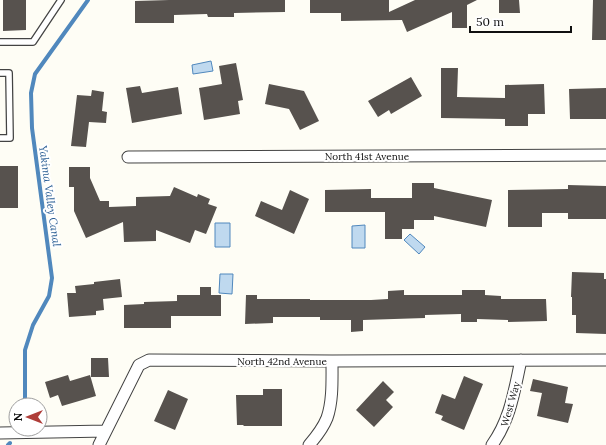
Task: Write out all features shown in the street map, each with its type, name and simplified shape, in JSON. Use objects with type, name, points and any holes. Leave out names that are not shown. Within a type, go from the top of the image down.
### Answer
[{"type":"street","name":"North 41st Avenue","points":[[128,157],[606,155]]},
{"type":"street","name":"North 42nd Avenue","points":[[99,445],[139,365],[150,360],[606,360]]},
{"type":"street","name":"West Way","points":[[492,445],[502,432],[511,405],[521,360]]},
{"type":"street","points":[[310,445],[327,418],[331,395],[332,361]]},
{"type":"street","points":[[0,433],[106,431]]},
{"type":"lane","points":[[0,42],[33,42],[61,0]]},
{"type":"lane","points":[[0,73],[9,73],[10,138],[0,138]]},
{"type":"water","points":[[211,61],[213,71],[193,74],[192,65]]},
{"type":"water","points":[[215,223],[230,223],[230,247],[215,247]]},
{"type":"water","points":[[365,225],[365,248],[352,248],[352,226]]},
{"type":"water","points":[[410,234],[425,247],[419,254],[404,240]]},
{"type":"water","points":[[220,274],[233,274],[232,294],[219,293]]},
{"type":"building","points":[[3,0],[26,0],[26,30],[3,31]]},
{"type":"building","points":[[285,0],[285,12],[234,13],[234,17],[208,17],[207,14],[174,15],[174,23],[135,23],[135,1]]},
{"type":"building","points":[[310,0],[389,0],[389,12],[415,0],[477,0],[467,5],[467,28],[452,28],[452,12],[407,32],[402,20],[341,21],[341,13],[310,13]]},
{"type":"building","points":[[499,0],[519,0],[520,13],[499,13]]},
{"type":"building","points":[[593,0],[606,0],[606,40],[592,40]]},
{"type":"building","points":[[236,63],[243,100],[238,101],[240,114],[204,120],[199,88],[222,84],[219,66]]},
{"type":"building","points":[[441,68],[458,68],[457,97],[505,98],[505,85],[544,84],[545,114],[528,114],[528,126],[505,126],[505,119],[441,118]]},
{"type":"building","points":[[411,77],[422,96],[391,114],[389,110],[378,117],[368,101]]},
{"type":"building","points":[[269,84],[304,91],[319,121],[300,130],[289,109],[265,104]]},
{"type":"building","points":[[140,86],[142,93],[178,87],[182,114],[132,123],[126,88]]},
{"type":"building","points":[[606,88],[606,119],[570,119],[569,89]]},
{"type":"building","points":[[92,90],[104,92],[102,111],[107,112],[106,123],[89,122],[86,147],[71,146],[77,95],[91,96]]},
{"type":"building","points":[[0,166],[18,166],[18,208],[0,208]]},
{"type":"building","points":[[69,167],[90,167],[90,178],[100,201],[109,201],[109,207],[136,206],[136,197],[170,196],[174,187],[197,197],[198,194],[210,199],[208,204],[217,207],[206,234],[195,230],[190,243],[156,230],[156,241],[124,242],[123,222],[86,238],[74,211],[74,187],[69,187]]},
{"type":"building","points":[[412,183],[434,183],[434,188],[492,200],[486,227],[434,216],[434,220],[414,220],[414,229],[402,229],[402,239],[385,239],[385,212],[325,212],[325,190],[371,189],[371,198],[412,198]]},
{"type":"building","points":[[568,185],[606,186],[606,219],[568,219],[568,213],[542,213],[542,227],[508,227],[508,190],[568,189]]},
{"type":"building","points":[[290,190],[309,199],[294,234],[255,216],[261,201],[282,210]]},
{"type":"building","points":[[572,272],[604,273],[604,279],[606,279],[606,334],[576,333],[576,315],[572,315]]},
{"type":"building","points":[[120,279],[122,297],[103,299],[104,310],[96,311],[96,315],[69,317],[67,293],[76,293],[75,286]]},
{"type":"building","points":[[200,287],[211,287],[211,295],[221,295],[221,316],[171,316],[171,328],[124,328],[124,305],[144,304],[144,302],[177,301],[177,295],[200,295]]},
{"type":"building","points":[[404,290],[404,295],[462,295],[462,290],[485,290],[485,295],[501,296],[501,299],[546,299],[547,321],[508,322],[508,320],[477,319],[477,322],[461,322],[461,314],[425,315],[425,318],[363,320],[363,331],[351,332],[351,320],[320,320],[320,317],[273,317],[273,323],[245,324],[246,295],[257,295],[257,299],[371,300],[388,299],[388,291]]},
{"type":"building","points":[[91,358],[108,358],[109,377],[91,377]]},
{"type":"building","points":[[68,375],[70,381],[90,375],[96,396],[62,406],[58,395],[50,398],[45,382]]},
{"type":"building","points":[[464,376],[483,384],[464,430],[441,420],[443,416],[435,413],[442,394],[455,399]]},
{"type":"building","points":[[533,379],[568,387],[565,403],[573,404],[568,423],[537,416],[542,393],[530,391]]},
{"type":"building","points":[[383,381],[394,392],[386,400],[393,407],[374,427],[356,410]]},
{"type":"building","points":[[263,389],[282,389],[282,426],[237,425],[236,395],[263,395]]},
{"type":"building","points":[[168,390],[188,399],[175,430],[154,421]]},
{"type":"waterway","name":"Yakima Valley Canal","points":[[25,397],[25,350],[33,325],[49,296],[52,278],[32,128],[31,93],[35,74],[88,0]]}]
